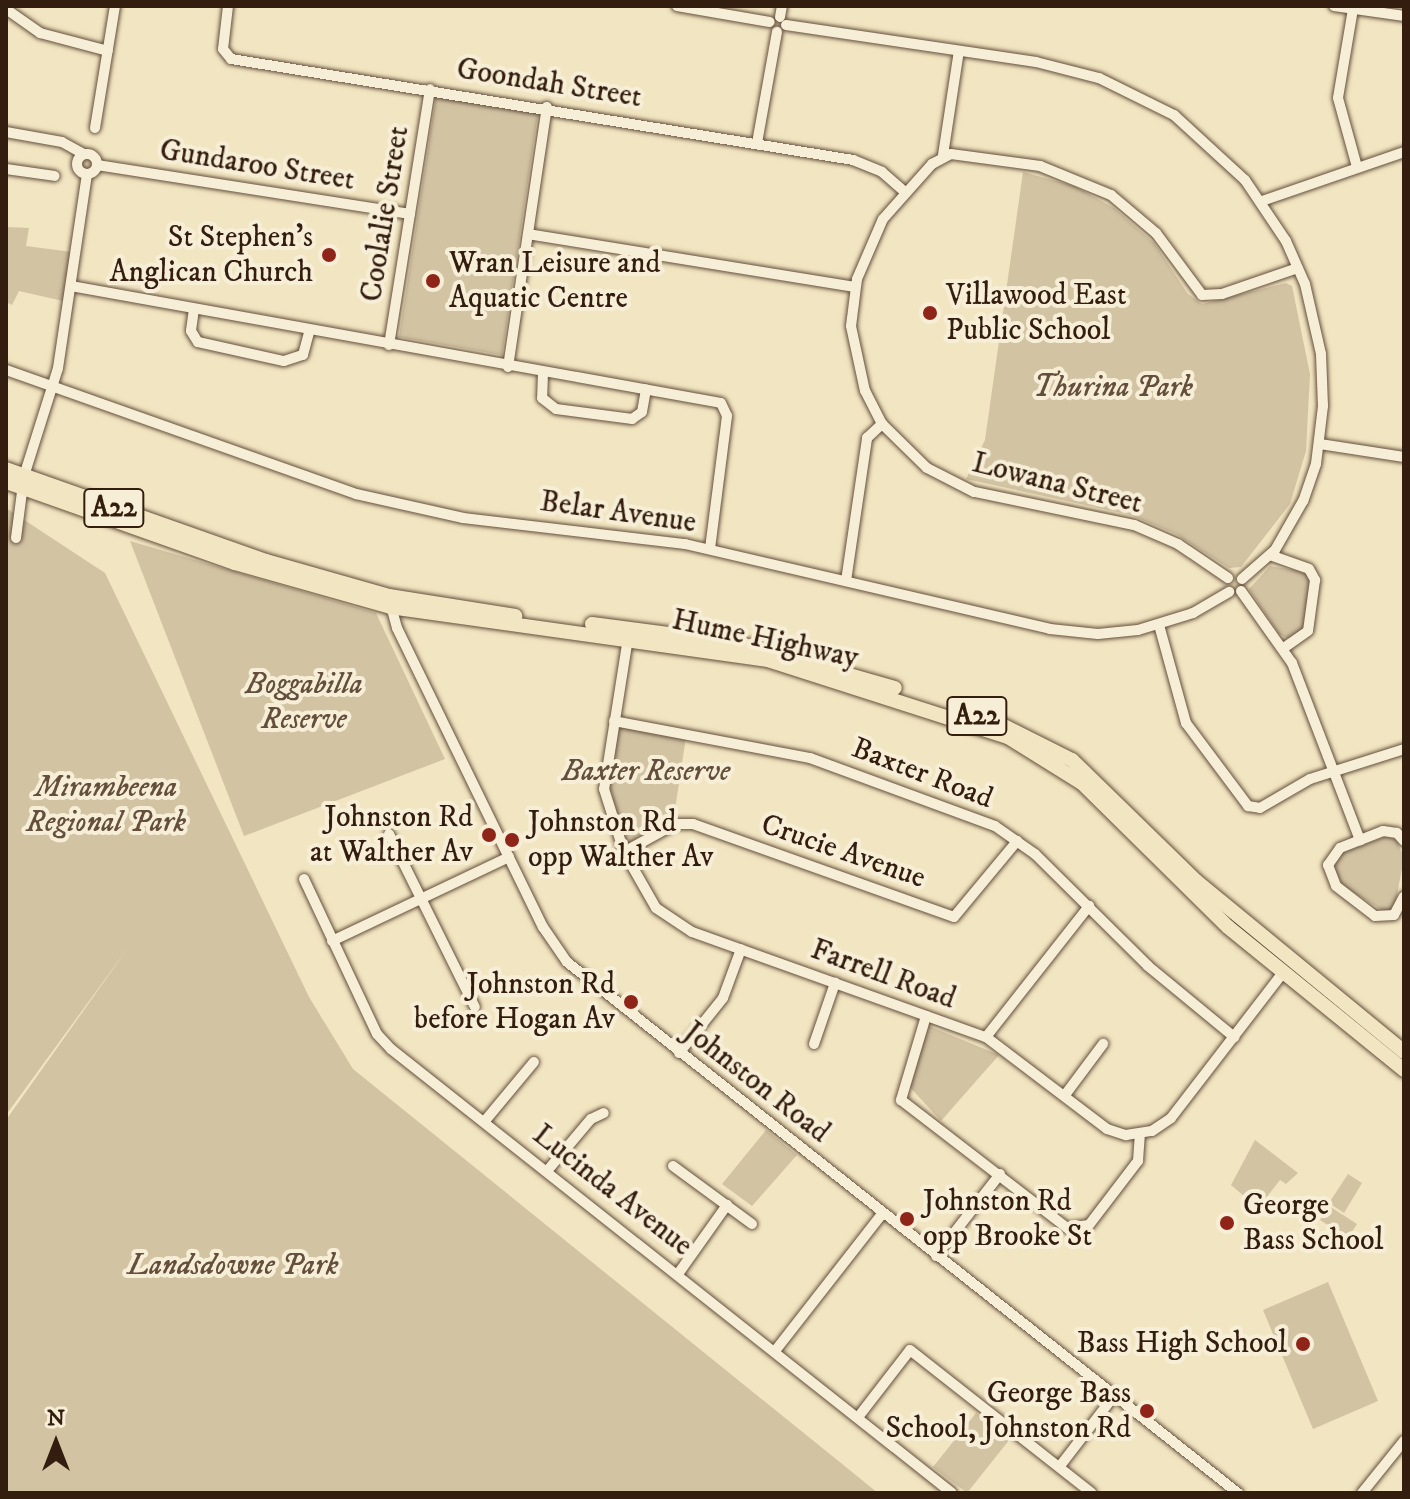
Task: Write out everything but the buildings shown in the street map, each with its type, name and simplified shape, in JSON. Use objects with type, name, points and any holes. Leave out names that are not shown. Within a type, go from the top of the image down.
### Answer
[{"type":"highway","name":"Hume Highway","points":[[6,469],[23,482]]},
{"type":"highway","name":"Hume Highway","points":[[6,482],[23,482],[452,619],[628,638],[820,674],[940,712],[1031,748],[1082,783],[1198,900],[1282,974],[1404,1070]]},
{"type":"highway","name":"Hume Highway","points":[[390,601],[737,643],[834,667],[1020,731],[1088,773],[1196,881],[1404,1052]]},
{"type":"street","points":[[95,128],[115,6]]},
{"type":"street","name":"Goondah Street","points":[[228,6],[223,49],[231,59],[547,107],[757,143],[868,165],[905,192]]},
{"type":"street","points":[[677,6],[1059,66],[1143,97],[1210,143],[1262,201],[1298,268],[1321,354],[1320,444],[1303,501],[1270,555],[1242,579],[1241,591],[1284,648],[1360,840]]},
{"type":"street","points":[[1334,6],[1404,16]]},
{"type":"street","points":[[6,9],[40,33],[108,51]]},
{"type":"street","points":[[1353,9],[1338,98],[1357,167]]},
{"type":"street","points":[[757,143],[779,20]]},
{"type":"street","points":[[959,51],[943,155],[1040,166],[1102,190],[1156,233],[1202,295],[1222,294],[1298,268]]},
{"type":"street","name":"Coolalie Street","points":[[389,345],[430,89]]},
{"type":"street","points":[[508,367],[547,107]]},
{"type":"street","points":[[6,132],[62,142],[94,156],[97,165],[87,174],[54,387],[23,482],[16,538]]},
{"type":"street","points":[[1262,201],[1404,152]]},
{"type":"street","points":[[84,154],[76,164],[87,174]]},
{"type":"street","name":"Lowana Street","points":[[943,155],[905,192],[874,233],[855,287],[855,353],[882,424],[927,468],[959,486],[1134,525],[1178,544],[1228,578]]},
{"type":"street","name":"Gundaroo Street","points":[[97,165],[410,214]]},
{"type":"street","points":[[6,169],[55,176]]},
{"type":"street","points":[[528,234],[855,287]]},
{"type":"street","points":[[71,286],[309,332],[715,401],[727,411],[710,549]]},
{"type":"street","points":[[194,309],[191,331],[198,342],[284,361],[303,355],[309,332]]},
{"type":"street","name":"Belar Avenue","points":[[6,370],[356,494],[463,518],[710,549],[1075,633],[1159,625],[1193,613],[1229,592]]},
{"type":"street","points":[[543,373],[543,402],[569,411],[632,419],[642,412],[646,389]]},
{"type":"street","points":[[846,581],[867,438],[882,424]]},
{"type":"street","points":[[1320,444],[1404,457]]},
{"type":"street","points":[[1270,555],[1309,569],[1315,580],[1309,627],[1284,648]]},
{"type":"street","points":[[1241,591],[1229,592],[1228,578],[1242,579]]},
{"type":"street","name":"Johnston Road","points":[[390,601],[543,927],[567,962],[1238,1493]]},
{"type":"street","points":[[1159,625],[1186,723],[1248,806],[1260,808],[1334,770],[1404,749]]},
{"type":"street","name":"Farrell Road","points":[[628,638],[604,789],[624,852],[656,908],[692,932],[986,1037],[1107,1129],[1140,1134]]},
{"type":"street","name":"Baxter Road","points":[[614,721],[810,758],[967,813],[1017,841],[1089,906],[1148,966],[1234,1037]]},
{"type":"street","name":"Crucie Avenue","points":[[624,852],[675,824],[693,824],[954,917],[1017,841]]},
{"type":"street","points":[[1404,841],[1388,831],[1360,840],[1328,860],[1336,886],[1382,919],[1394,915],[1404,896]]},
{"type":"street","points":[[389,834],[475,1007]]},
{"type":"street","points":[[332,941],[509,857]]},
{"type":"street","name":"Lucinda Avenue","points":[[304,879],[377,1034],[952,1493]]},
{"type":"street","points":[[986,1037],[1089,906]]},
{"type":"street","points":[[679,1053],[723,998],[741,949]]},
{"type":"street","points":[[926,1016],[901,1100],[1067,1228],[1083,1229],[1135,1165],[1140,1134],[1171,1118],[1282,974]]},
{"type":"street","points":[[814,1044],[835,983]]},
{"type":"street","points":[[1065,1095],[1103,1044]]},
{"type":"street","points":[[484,1122],[534,1062]]},
{"type":"street","points":[[547,1171],[591,1119],[604,1113]]},
{"type":"street","points":[[673,1166],[752,1224]]},
{"type":"street","points":[[936,1256],[1000,1174]]},
{"type":"street","points":[[678,1274],[727,1205]]},
{"type":"street","points":[[775,1351],[882,1214]]},
{"type":"street","points":[[859,1416],[910,1350],[1092,1493]]},
{"type":"street","points":[[1060,1466],[1114,1396]]},
{"type":"street","points":[[1362,1493],[1404,1441]]},
{"type":"green space","points":[[436,97],[538,113],[502,355],[399,337]]},
{"type":"green space","name":"Thurina Park","points":[[1023,172],[1074,186],[1114,208],[1154,243],[1188,294],[1202,304],[1286,283],[1292,286],[1310,374],[1306,451],[1290,504],[1241,567],[1229,568],[1176,534],[1131,515],[966,479],[985,440]]},
{"type":"green space","points":[[6,227],[29,228],[26,246],[72,252],[63,301],[19,291],[12,305],[6,302]]},
{"type":"green space","name":"Landsdowne Park","points":[[6,508],[105,573],[309,997],[353,1069],[878,1493],[6,1493],[6,1120],[130,945],[6,1115]]},
{"type":"green space","name":"Boggabilla Reserve","points":[[130,541],[376,613],[445,759],[244,836]]},
{"type":"green space","points":[[1270,566],[1306,572],[1311,582],[1303,630],[1289,639],[1279,634],[1249,589]]},
{"type":"green space","name":"Baxter Reserve","points":[[617,726],[686,737],[674,816],[627,844],[609,785]]},
{"type":"green space","points":[[1387,836],[1397,841],[1404,858],[1395,905],[1387,913],[1343,886],[1333,866],[1339,854]]},
{"type":"green space","points":[[929,1026],[999,1055],[941,1121],[908,1085]]},
{"type":"green space","points":[[766,1130],[797,1155],[752,1206],[722,1184]]},
{"type":"green space","points":[[1255,1140],[1298,1173],[1286,1184],[1280,1180],[1258,1208],[1231,1185]]},
{"type":"green space","points":[[1348,1174],[1362,1183],[1344,1213],[1329,1203]]},
{"type":"green space","points":[[1329,1206],[1357,1224],[1348,1238],[1320,1220]]},
{"type":"green space","points":[[1328,1282],[1378,1401],[1313,1429],[1263,1310]]},
{"type":"green space","points":[[976,1413],[1010,1439],[967,1493],[933,1467]]},
{"type":"place","name":"St Stephen's Anglican Church","points":[[329,255]]},
{"type":"place","name":"Wran Leisure and Aquatic Centre","points":[[433,281]]},
{"type":"place","name":"Villawood East Public School","points":[[930,313]]},
{"type":"place","name":"Johnston Rd at Walther Av","points":[[489,835]]},
{"type":"place","name":"Johnston Rd opp Walther Av","points":[[512,840]]},
{"type":"place","name":"Johnston Rd before Hogan Av","points":[[631,1002]]},
{"type":"place","name":"Johnston Rd opp Brooke St","points":[[907,1219]]},
{"type":"place","name":"George Bass School","points":[[1227,1223]]},
{"type":"place","name":"Bass High School","points":[[1303,1344]]},
{"type":"place","name":"George Bass School, Johnston Rd","points":[[1147,1411]]},
{"type":"park label","name":"Mirambeena Regional Park","points":[[106,805]]}]
